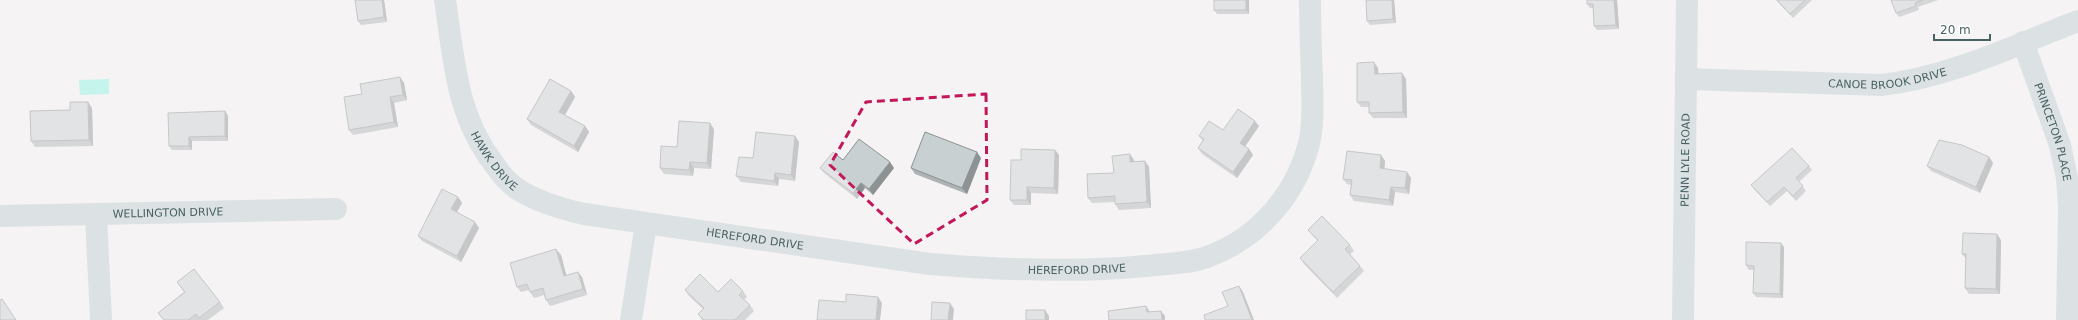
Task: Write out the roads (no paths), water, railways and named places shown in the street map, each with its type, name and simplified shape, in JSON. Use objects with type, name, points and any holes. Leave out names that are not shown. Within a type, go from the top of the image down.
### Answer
[{"type":"street","name":"HAWK DRIVE","points":[[445,0],[460,95],[470,125],[483,150],[500,173],[518,189],[564,209],[646,224]]},
{"type":"street","name":"HEREFORD DRIVE","points":[[646,224],[930,264],[988,269],[1064,271],[1122,269],[1183,263],[1206,257],[1232,246],[1254,230],[1274,211],[1290,189],[1302,165],[1310,138],[1312,114],[1310,0]]},
{"type":"street","name":"PENN LYLE ROAD","points":[[1683,320],[1687,0]]},
{"type":"street","name":"CANOE BROOK DRIVE","points":[[1686,80],[1881,85],[1910,82],[1934,75],[2078,21]]},
{"type":"street","name":"PRINCETON PLACE","points":[[2023,42],[2060,145],[2067,178],[2069,207],[2067,320]]},
{"type":"street","name":"WELLINGTON DRIVE","points":[[0,216],[336,209]]},
{"type":"street","points":[[96,215],[101,320]]},
{"type":"street","points":[[631,320],[646,224]]}]
